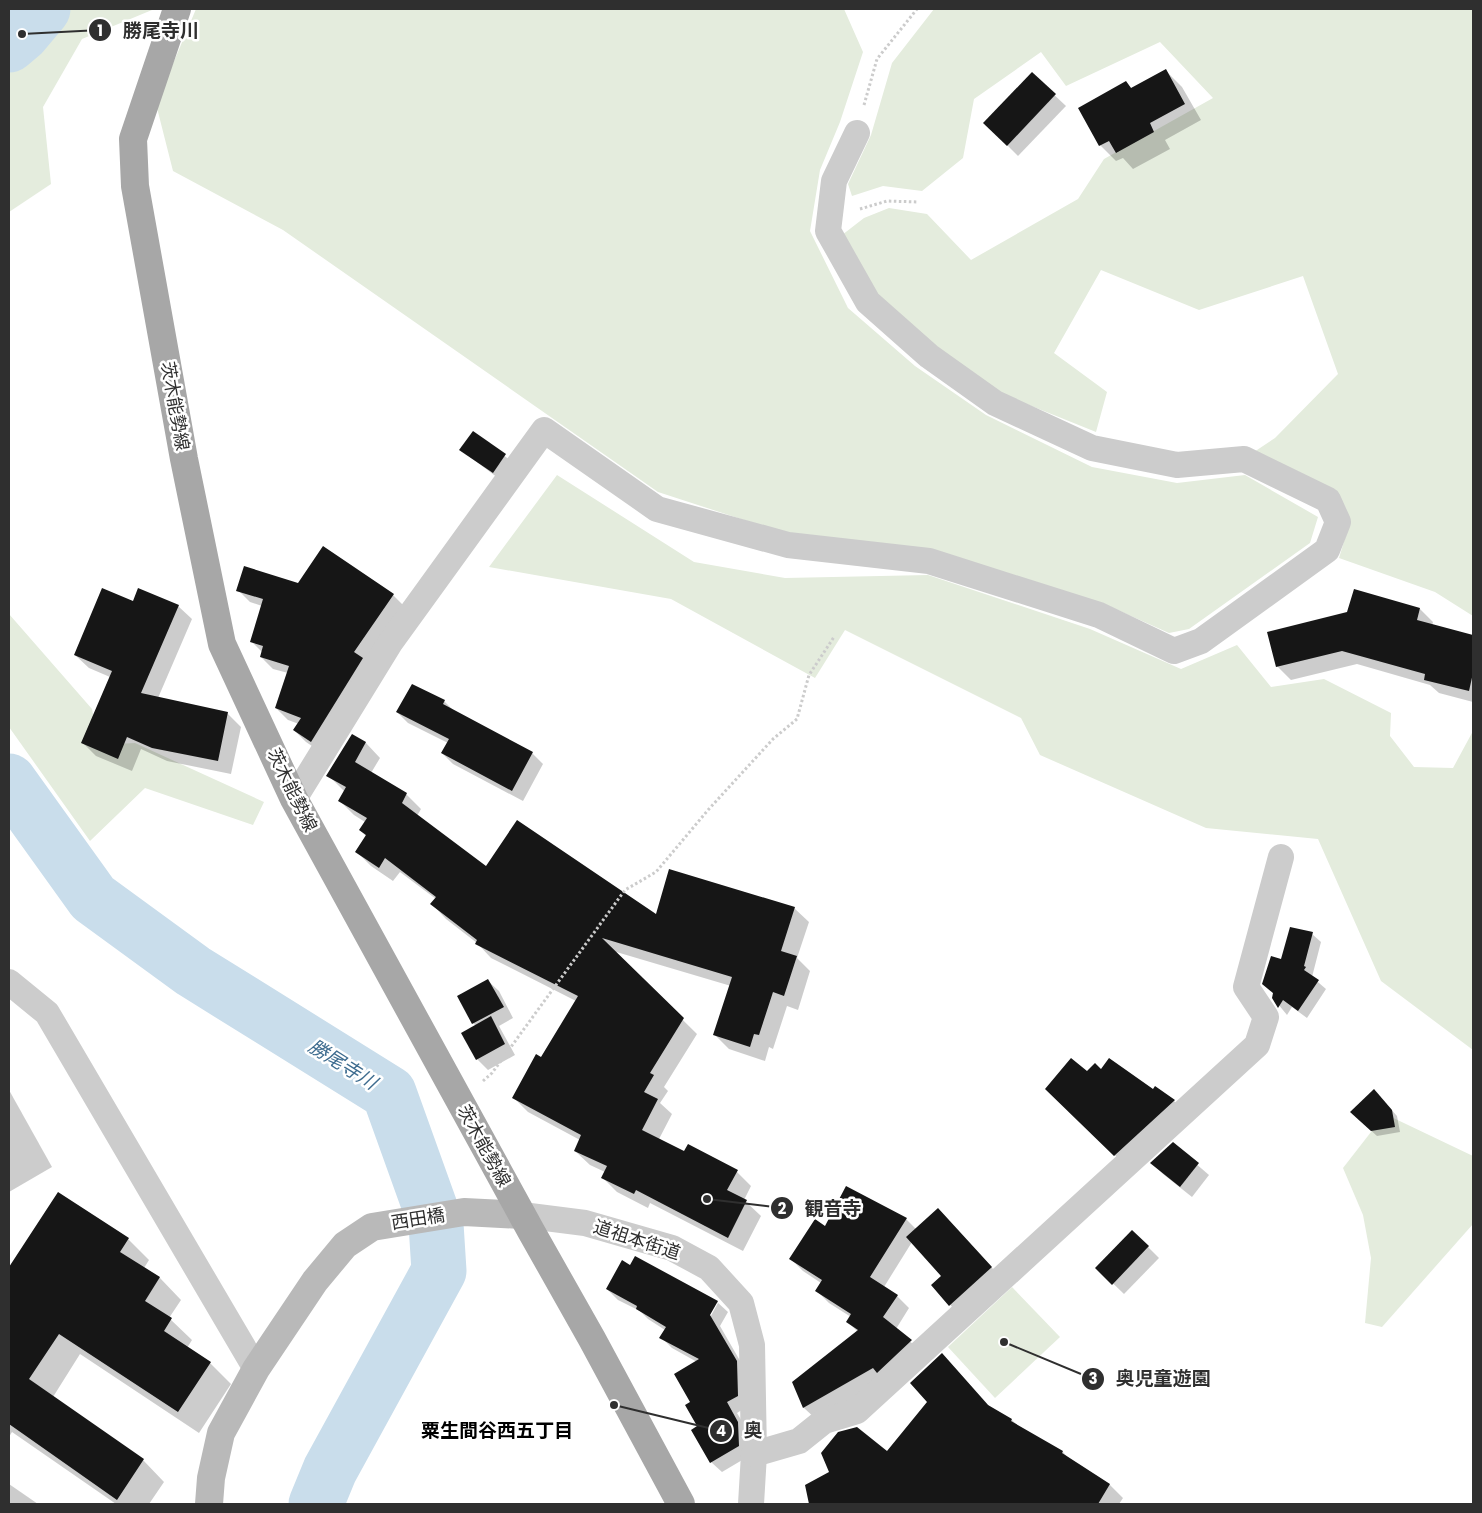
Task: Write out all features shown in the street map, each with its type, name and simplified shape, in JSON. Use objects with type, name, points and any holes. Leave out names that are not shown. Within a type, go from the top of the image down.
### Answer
[{"type":"main road","name":"茨木能勢線","points":[[177,9],[133,139],[135,186],[184,459],[222,644],[294,800],[681,1504]]},
{"type":"street","points":[[294,800],[390,643],[544,430],[657,509],[788,545],[929,561],[1099,616],[1174,651],[1201,641],[1327,550],[1338,522],[1328,500],[1244,459],[1177,465],[1092,448],[995,403],[929,356],[868,302],[828,231],[834,181],[857,132]]},
{"type":"street","points":[[754,1454],[799,1441],[824,1421],[857,1411],[1257,1045],[1266,1017],[1246,986],[1281,857]]},
{"type":"street","points":[[9,982],[47,1013],[256,1369],[221,1433],[211,1478],[209,1504]]},
{"type":"street","name":"西田橋","points":[[256,1369],[315,1281],[345,1245],[372,1227],[464,1212],[522,1215]]},
{"type":"street","name":"道祖本街道","points":[[522,1215],[586,1223],[672,1248],[710,1268],[741,1303],[752,1345],[754,1454],[751,1504]]},
{"type":"path","points":[[857,132],[877,59],[917,9]]},
{"type":"path","points":[[828,231],[857,210],[888,200],[918,202]]},
{"type":"path","points":[[480,1083],[492,1073],[626,890],[656,872],[773,739],[798,719],[808,675],[834,637]]},
{"type":"green space","points":[[56,9],[152,10],[82,39],[43,107],[51,184],[9,212],[9,56]]},
{"type":"green space","points":[[196,9],[844,9],[863,52],[840,122],[820,170],[810,231],[848,308],[915,366],[986,415],[1092,467],[1177,483],[1245,475],[1318,517],[1310,543],[1189,629],[1169,633],[1102,603],[790,535],[658,492],[283,230],[173,171],[156,104]]},
{"type":"green space","points":[[934,9],[1473,9],[1473,616],[1435,592],[1339,558],[1350,522],[1254,452],[1275,438],[1338,374],[1303,276],[1199,310],[1101,270],[1054,353],[1107,392],[1096,432],[1002,394],[935,347],[877,295],[842,235],[864,218],[889,208],[927,214],[971,260],[1078,199],[1104,159],[1213,98],[1160,42],[1066,86],[1041,52],[974,99],[963,158],[922,191],[883,186],[852,196],[848,184],[871,135],[892,63]]},
{"type":"green space","points":[[557,475],[694,562],[785,578],[928,575],[1090,629],[1181,669],[1237,645],[1271,687],[1324,679],[1391,713],[1390,736],[1414,767],[1453,768],[1473,731],[1473,1050],[1381,981],[1318,839],[1206,828],[1040,755],[1021,718],[845,630],[815,678],[671,599],[489,567]]},
{"type":"green space","points":[[9,614],[92,709],[99,745],[135,743],[264,802],[253,825],[145,788],[90,841],[9,727]]},
{"type":"green space","points":[[1385,1114],[1473,1156],[1473,1224],[1382,1327],[1365,1323],[1371,1258],[1363,1215],[1343,1168]]},
{"type":"green space","points":[[1012,1287],[1060,1337],[995,1398],[948,1347]]},
{"type":"building","points":[[1166,69],[1185,104],[1150,123],[1154,132],[1116,153],[1109,141],[1099,146],[1078,108],[1126,81],[1131,88]]},
{"type":"building","points":[[1032,72],[1056,94],[1007,146],[983,123]]},
{"type":"building","points":[[473,431],[506,454],[493,473],[459,450]]},
{"type":"building","points":[[323,546],[394,594],[354,652],[363,658],[311,742],[293,730],[301,718],[275,708],[289,666],[260,657],[263,646],[250,642],[263,599],[236,591],[244,566],[298,583]]},
{"type":"building","points":[[102,588],[133,601],[138,588],[179,605],[141,693],[228,712],[218,761],[152,748],[127,737],[118,759],[81,743],[112,671],[74,655]]},
{"type":"building","points":[[1354,589],[1420,608],[1417,620],[1473,635],[1473,673],[1469,691],[1424,680],[1425,674],[1342,651],[1276,667],[1267,632],[1347,612]]},
{"type":"building","points":[[412,684],[445,700],[443,704],[533,752],[512,791],[441,753],[449,739],[396,712]]},
{"type":"building","points":[[352,734],[366,742],[355,762],[407,793],[402,803],[486,866],[517,820],[656,914],[669,869],[795,907],[781,951],[797,956],[784,996],[773,992],[759,1035],[754,1034],[750,1047],[713,1035],[732,977],[602,938],[684,1018],[650,1073],[654,1075],[644,1092],[658,1099],[642,1130],[684,1151],[688,1144],[738,1170],[727,1190],[747,1200],[728,1238],[636,1190],[634,1194],[601,1178],[607,1166],[574,1151],[581,1135],[512,1098],[536,1054],[541,1057],[578,996],[475,944],[477,940],[430,904],[436,897],[385,858],[379,868],[355,852],[366,835],[359,830],[367,818],[338,801],[346,787],[326,776]]},
{"type":"building","points":[[1290,927],[1313,932],[1304,970],[1319,980],[1298,1011],[1283,1000],[1278,1008],[1272,998],[1273,993],[1262,984],[1271,956],[1281,959]]},
{"type":"building","points":[[488,979],[504,1007],[472,1024],[457,996]]},
{"type":"building","points":[[491,1016],[505,1044],[476,1060],[461,1033]]},
{"type":"building","points":[[1071,1058],[1087,1071],[1095,1063],[1101,1069],[1109,1058],[1153,1089],[1155,1086],[1175,1100],[1114,1156],[1045,1089]]},
{"type":"building","points":[[1374,1089],[1392,1110],[1395,1127],[1371,1131],[1350,1112]]},
{"type":"building","points":[[1173,1142],[1199,1163],[1180,1187],[1150,1163]]},
{"type":"building","points":[[846,1186],[907,1218],[870,1277],[898,1295],[883,1317],[912,1340],[877,1373],[873,1368],[803,1408],[792,1382],[858,1330],[846,1322],[851,1314],[815,1291],[822,1280],[789,1259],[815,1219],[825,1226]]},
{"type":"building","points":[[58,1192],[129,1238],[120,1252],[160,1277],[145,1301],[172,1318],[164,1331],[211,1362],[178,1412],[59,1334],[29,1379],[144,1459],[117,1500],[9,1424],[9,1267]]},
{"type":"building","points":[[938,1208],[992,1267],[949,1306],[931,1285],[941,1276],[906,1237]]},
{"type":"building","points":[[1132,1230],[1149,1246],[1112,1285],[1095,1268]]},
{"type":"building","points":[[635,1256],[718,1301],[710,1315],[737,1361],[738,1396],[727,1402],[738,1422],[739,1446],[710,1463],[691,1430],[697,1426],[685,1405],[690,1402],[674,1374],[699,1359],[659,1338],[666,1327],[636,1309],[637,1306],[606,1289],[622,1260],[630,1265]]},
{"type":"building","points":[[942,1353],[988,1405],[1012,1419],[1011,1421],[1063,1451],[1062,1453],[1110,1484],[1098,1504],[809,1504],[805,1485],[829,1472],[821,1453],[838,1432],[857,1427],[887,1451],[927,1402],[910,1383]]},
{"type":"waterway","name":"勝尾寺川","points":[[9,45],[22,34],[43,9]]},
{"type":"waterway","name":"勝尾寺川","points":[[9,781],[93,898],[193,971],[389,1093],[436,1224],[439,1271],[330,1470],[316,1504]]},
{"type":"place","name":"勝尾寺川","points":[[22,34]]},
{"type":"place","name":"観音寺","points":[[707,1199]]},
{"type":"place","name":"奥児童遊園","points":[[1004,1342]]},
{"type":"place","name":"奥","points":[[614,1405]]},
{"type":"district","name":"粟生間谷西五丁目","points":[[497,1430]]}]
